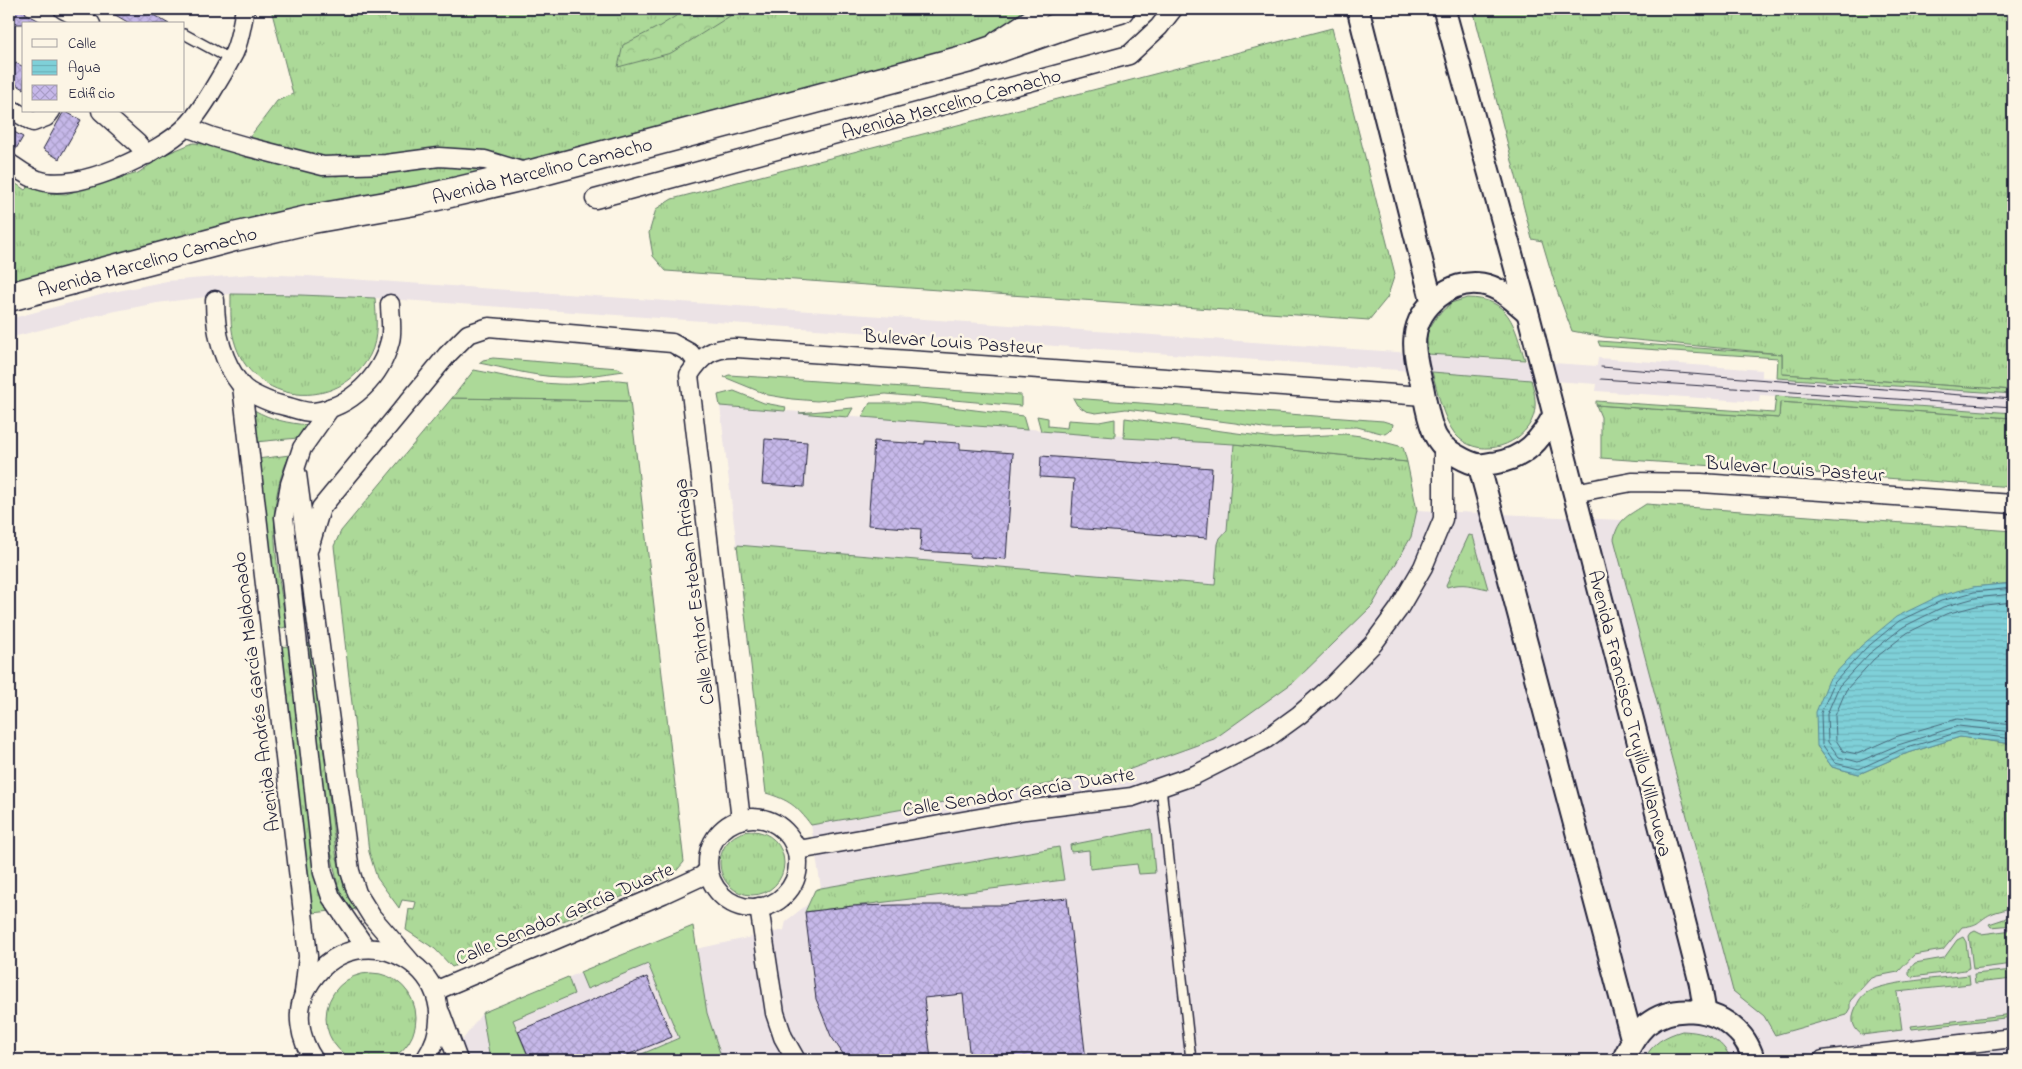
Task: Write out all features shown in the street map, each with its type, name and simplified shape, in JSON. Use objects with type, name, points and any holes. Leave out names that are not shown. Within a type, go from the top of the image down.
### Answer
[{"type":"main road","name":"Avenida Marcelino Camacho","points":[[1070,23],[1094,9]]},
{"type":"main road","name":"Avenida Marcelino Camacho","points":[[9,298],[234,237],[312,219],[420,200],[532,174],[970,58],[1070,23],[1120,9]]},
{"type":"street","points":[[63,9],[86,22]]},
{"type":"street","points":[[9,164],[39,180],[68,184],[103,174],[147,155],[186,127],[200,110],[234,52],[245,9]]},
{"type":"street","points":[[970,58],[1033,17],[1040,9]]},
{"type":"street","name":"Avenida Marcelino Camacho","points":[[596,199],[1130,55],[1159,27],[1173,9]]},
{"type":"street","points":[[1358,9],[1432,302]]},
{"type":"street","points":[[1444,9],[1527,312],[1554,415],[1544,434],[1524,452],[1509,460],[1479,465],[1466,460],[1438,440],[1424,396],[1414,338],[1418,321],[1432,302],[1456,286],[1482,284],[1501,291],[1527,312]]},
{"type":"street","points":[[9,108],[33,122],[46,118],[50,112]]},
{"type":"street","points":[[102,112],[137,142],[147,155]]},
{"type":"street","points":[[186,127],[213,137],[323,166],[386,164],[439,158],[485,160],[532,174]]},
{"type":"street","points":[[215,300],[215,321],[218,341],[227,364],[242,386],[272,403],[312,412],[340,405],[358,392],[378,371],[390,340],[390,304]]},
{"type":"street","points":[[308,552],[321,508],[448,355],[468,334],[489,327],[672,343],[690,353],[697,362]]},
{"type":"street","name":"Bulevar Louis Pasteur","points":[[697,362],[708,354],[723,348],[737,348],[1424,396]]},
{"type":"street","name":"Calle Pintor Esteban Arriaga","points":[[697,362],[689,375],[690,389],[741,820]]},
{"type":"street","name":"Avenida Andrés García Maldonado","points":[[242,386],[308,956],[300,1016],[303,1039],[314,1060]]},
{"type":"street","points":[[331,407],[302,448],[290,484],[284,517],[323,873],[331,897],[366,948]]},
{"type":"street","name":"Avenida Francisco Trujillo Villanueva","points":[[1554,415],[1700,982],[1705,1012]]},
{"type":"street","name":"Calle Senador García Duarte","points":[[795,847],[804,849],[1025,810],[1132,797],[1195,775],[1266,739],[1299,715],[1330,688],[1373,644],[1398,610],[1423,567],[1443,520],[1443,445]]},
{"type":"street","points":[[1479,465],[1632,1040]]},
{"type":"street","points":[[295,467],[350,871],[357,893],[372,917],[410,961],[422,971],[435,991],[439,1009],[458,1060]]},
{"type":"street","name":"Bulevar Louis Pasteur","points":[[1574,493],[1632,482],[1701,483],[2013,504]]},
{"type":"street","points":[[754,818],[767,820],[779,826],[795,847],[798,861],[791,887],[781,897],[769,904],[759,907],[743,906],[730,902],[720,894],[712,883],[708,870],[710,851],[719,834],[729,825],[741,820],[754,818]]},
{"type":"street","name":"Calle Senador García Duarte","points":[[435,991],[662,894],[702,876],[708,870]]},
{"type":"street","points":[[759,907],[775,1013],[783,1037],[796,1060]]},
{"type":"street","points":[[304,993],[314,975],[328,961],[346,952],[366,948],[381,949],[396,953],[410,961]]},
{"type":"street","points":[[425,1060],[431,1052],[439,1031],[439,1009]]},
{"type":"street","points":[[1623,1060],[1632,1040],[1646,1025],[1664,1014],[1685,1010],[1705,1012],[1723,1019],[1738,1031],[1749,1046],[1754,1060]]},
{"type":"street","points":[[1823,1060],[2013,1038]]},
{"type":"lane","points":[[185,35],[230,59]]},
{"type":"lane","points":[[1161,787],[1191,1060]]},
{"type":"shaded area","points":[[252,274],[307,276],[1597,366],[1598,358],[1762,370],[1762,377],[2013,394],[2013,413],[1760,395],[1759,402],[1596,391],[1597,384],[375,298],[300,295],[231,294],[157,303],[106,313],[9,338],[9,319],[108,293],[167,281]]},
{"type":"shaded area","points":[[720,406],[1234,444],[1407,462],[1417,510],[1622,520],[1646,504],[2013,531],[2013,1060],[448,1060],[482,1013],[693,926],[696,949],[784,930],[786,921],[808,904],[815,890],[821,888],[811,825],[803,813],[786,799],[766,793]]},
{"type":"green space","points":[[271,9],[1026,9],[966,53],[545,164],[455,149],[327,157],[249,138],[277,101],[293,94]]},
{"type":"green space","points":[[687,9],[741,9],[671,53],[618,67],[623,45],[660,26]]},
{"type":"green space","points":[[1473,9],[2013,9],[2013,390],[1782,374],[1782,354],[1604,337],[1572,331],[1556,288],[1542,241],[1532,239]]},
{"type":"green space","points":[[1332,28],[1395,274],[1387,298],[1369,320],[666,271],[653,256],[649,233],[656,209],[672,199]]},
{"type":"green space","points":[[193,143],[208,144],[336,176],[441,166],[476,169],[481,175],[9,289],[9,179],[25,190],[28,187],[48,193],[66,194],[138,173],[166,154]]},
{"type":"green space","points":[[231,294],[375,298],[376,327],[373,348],[356,374],[338,387],[318,393],[297,394],[276,389],[258,378],[243,362],[233,335]]},
{"type":"green space","points":[[1467,298],[1481,299],[1501,308],[1513,325],[1525,360],[1427,354],[1427,332],[1437,316],[1451,303]]},
{"type":"green space","points":[[1598,341],[1782,354],[1782,374],[2013,390],[2013,394],[1777,378],[1778,358],[1600,346]]},
{"type":"green space","points":[[493,358],[618,368],[624,371],[559,377],[479,363]]},
{"type":"green space","points":[[474,370],[547,383],[575,384],[610,380],[627,381],[630,401],[452,398]]},
{"type":"green space","points":[[1432,372],[1531,380],[1535,396],[1535,406],[1531,422],[1525,431],[1516,438],[1496,447],[1485,448],[1464,442],[1455,434],[1447,420]]},
{"type":"green space","points":[[729,375],[1021,395],[1021,406],[886,394],[817,401],[792,399],[768,395],[724,377]]},
{"type":"green space","points":[[734,391],[764,403],[786,407],[785,411],[720,406],[718,395]]},
{"type":"green space","points":[[1776,396],[2013,413],[2013,418],[1780,402],[1779,418],[1596,405],[1596,401],[1774,413]]},
{"type":"green space","points":[[452,398],[630,401],[684,862],[672,876],[452,967],[435,949],[406,930],[409,909],[414,910],[416,902],[402,900],[399,908],[377,878],[369,852],[334,546],[341,531]]},
{"type":"green space","points":[[1073,398],[1383,421],[1393,424],[1392,429],[1385,434],[1357,427],[1268,429],[1126,409],[1096,413],[1086,411],[1077,405]]},
{"type":"green space","points":[[1780,402],[2013,418],[2013,487],[1601,458],[1601,417],[1596,405],[1779,418]]},
{"type":"green space","points":[[870,403],[919,403],[1023,416],[1027,430],[862,417]]},
{"type":"green space","points":[[853,408],[848,417],[799,413]]},
{"type":"green space","points":[[254,410],[280,420],[308,425],[298,438],[255,442],[252,414]]},
{"type":"green space","points":[[1037,416],[1048,418],[1048,426],[1067,428],[1068,420],[1099,422],[1115,419],[1115,437],[1041,431]]},
{"type":"green space","points":[[1125,418],[1274,438],[1345,434],[1361,436],[1403,447],[1407,462],[1234,444],[1124,438]]},
{"type":"green space","points":[[1234,444],[1407,462],[1417,510],[1411,537],[1372,606],[1295,681],[1214,739],[1125,771],[811,825],[792,804],[766,793],[737,545],[1215,585],[1218,544],[1220,538],[1227,530]]},
{"type":"green space","points":[[290,455],[282,475],[277,496],[275,518],[277,562],[286,627],[278,629],[257,459]]},
{"type":"green space","points":[[294,502],[309,625],[303,625],[290,520]]},
{"type":"green space","points":[[1646,504],[2013,531],[2013,583],[1973,587],[1817,746],[1832,767],[1859,774],[1902,755],[1960,737],[2013,744],[2013,905],[1991,914],[1976,924],[1962,927],[1943,950],[1914,955],[1898,972],[1870,979],[1850,1001],[1850,1008],[1846,1015],[1775,1035],[1764,1016],[1733,991],[1614,539],[1618,526],[1630,514]]},
{"type":"green space","points":[[1469,535],[1473,536],[1488,589],[1468,585],[1447,587],[1446,585]]},
{"type":"green space","points":[[311,643],[336,853],[344,887],[356,909],[349,910],[338,886],[329,843],[306,644]]},
{"type":"green space","points":[[288,646],[316,871],[331,911],[313,913],[280,647]]},
{"type":"green space","points":[[1151,829],[1155,873],[1139,874],[1137,864],[1090,869],[1089,850],[1071,852],[1070,845]]},
{"type":"green space","points":[[746,831],[758,831],[775,840],[782,851],[784,863],[782,875],[775,886],[758,895],[746,895],[734,890],[725,881],[720,869],[720,857],[725,845],[734,836]]},
{"type":"green space","points":[[1059,847],[1064,880],[805,912],[815,890],[821,888]]},
{"type":"green space","points":[[2013,913],[2013,925],[1991,927],[1989,924],[2004,919]]},
{"type":"green space","points":[[693,926],[707,1013],[720,1053],[709,1060],[628,1060],[679,1038],[648,964],[587,989],[580,972]]},
{"type":"green space","points":[[2013,930],[2013,964],[1973,969],[1969,936],[1971,933],[1975,931],[1981,934]]},
{"type":"green space","points":[[1963,937],[1966,942],[1969,968],[1912,977],[1909,975],[1909,970],[1915,963],[1944,958],[1957,940]]},
{"type":"green space","points":[[2013,970],[2013,979],[1975,983],[1974,974]]},
{"type":"green space","points":[[371,973],[388,976],[403,986],[413,1001],[416,1018],[413,1035],[403,1050],[388,1060],[371,1063],[354,1060],[339,1050],[329,1035],[326,1018],[329,1001],[339,986],[354,976]]},
{"type":"green space","points":[[1969,975],[1970,984],[1897,992],[1902,1030],[1862,1035],[1854,1025],[1853,1016],[1859,1001],[1866,993],[1875,989],[1900,983]]},
{"type":"green space","points":[[568,977],[574,994],[513,1020],[528,1056],[522,1060],[490,1060],[482,1013]]},
{"type":"green space","points":[[2013,1014],[2013,1017],[1912,1029],[1911,1026]]},
{"type":"green space","points":[[1682,1031],[1699,1033],[1712,1038],[1723,1046],[1732,1060],[1644,1060],[1651,1049],[1660,1041]]},
{"type":"water","points":[[2013,583],[2013,744],[1960,737],[1902,755],[1859,774],[1832,767],[1817,746],[1816,712],[1829,680],[1861,646],[1896,617],[1939,596],[1973,587]]},
{"type":"building","points":[[9,9],[27,9],[25,13],[41,22],[22,22],[22,24],[9,24]]},
{"type":"building","points":[[105,9],[143,9],[166,22],[128,22]]},
{"type":"building","points":[[16,63],[22,66],[22,88],[9,80],[9,74]]},
{"type":"building","points":[[63,112],[81,120],[59,159],[43,149]]},
{"type":"building","points":[[9,129],[23,137],[13,154],[9,153]]},
{"type":"building","points":[[765,439],[807,442],[804,487],[762,484]]},
{"type":"building","points":[[874,441],[925,444],[925,441],[960,443],[960,449],[1013,453],[1006,559],[970,557],[970,554],[920,551],[921,529],[868,525]]},
{"type":"building","points":[[1041,456],[1212,468],[1207,538],[1071,528],[1074,479],[1040,477]]},
{"type":"building","points":[[1067,898],[1086,1060],[970,1060],[963,994],[924,998],[931,1060],[847,1060],[831,1036],[816,999],[805,912],[853,906],[1005,905]]},
{"type":"building","points":[[647,977],[672,1037],[615,1060],[530,1060],[518,1031]]},
{"type":"tram line","points":[[1601,367],[2013,399]]},
{"type":"tram line","points":[[1601,379],[2013,407]]}]
